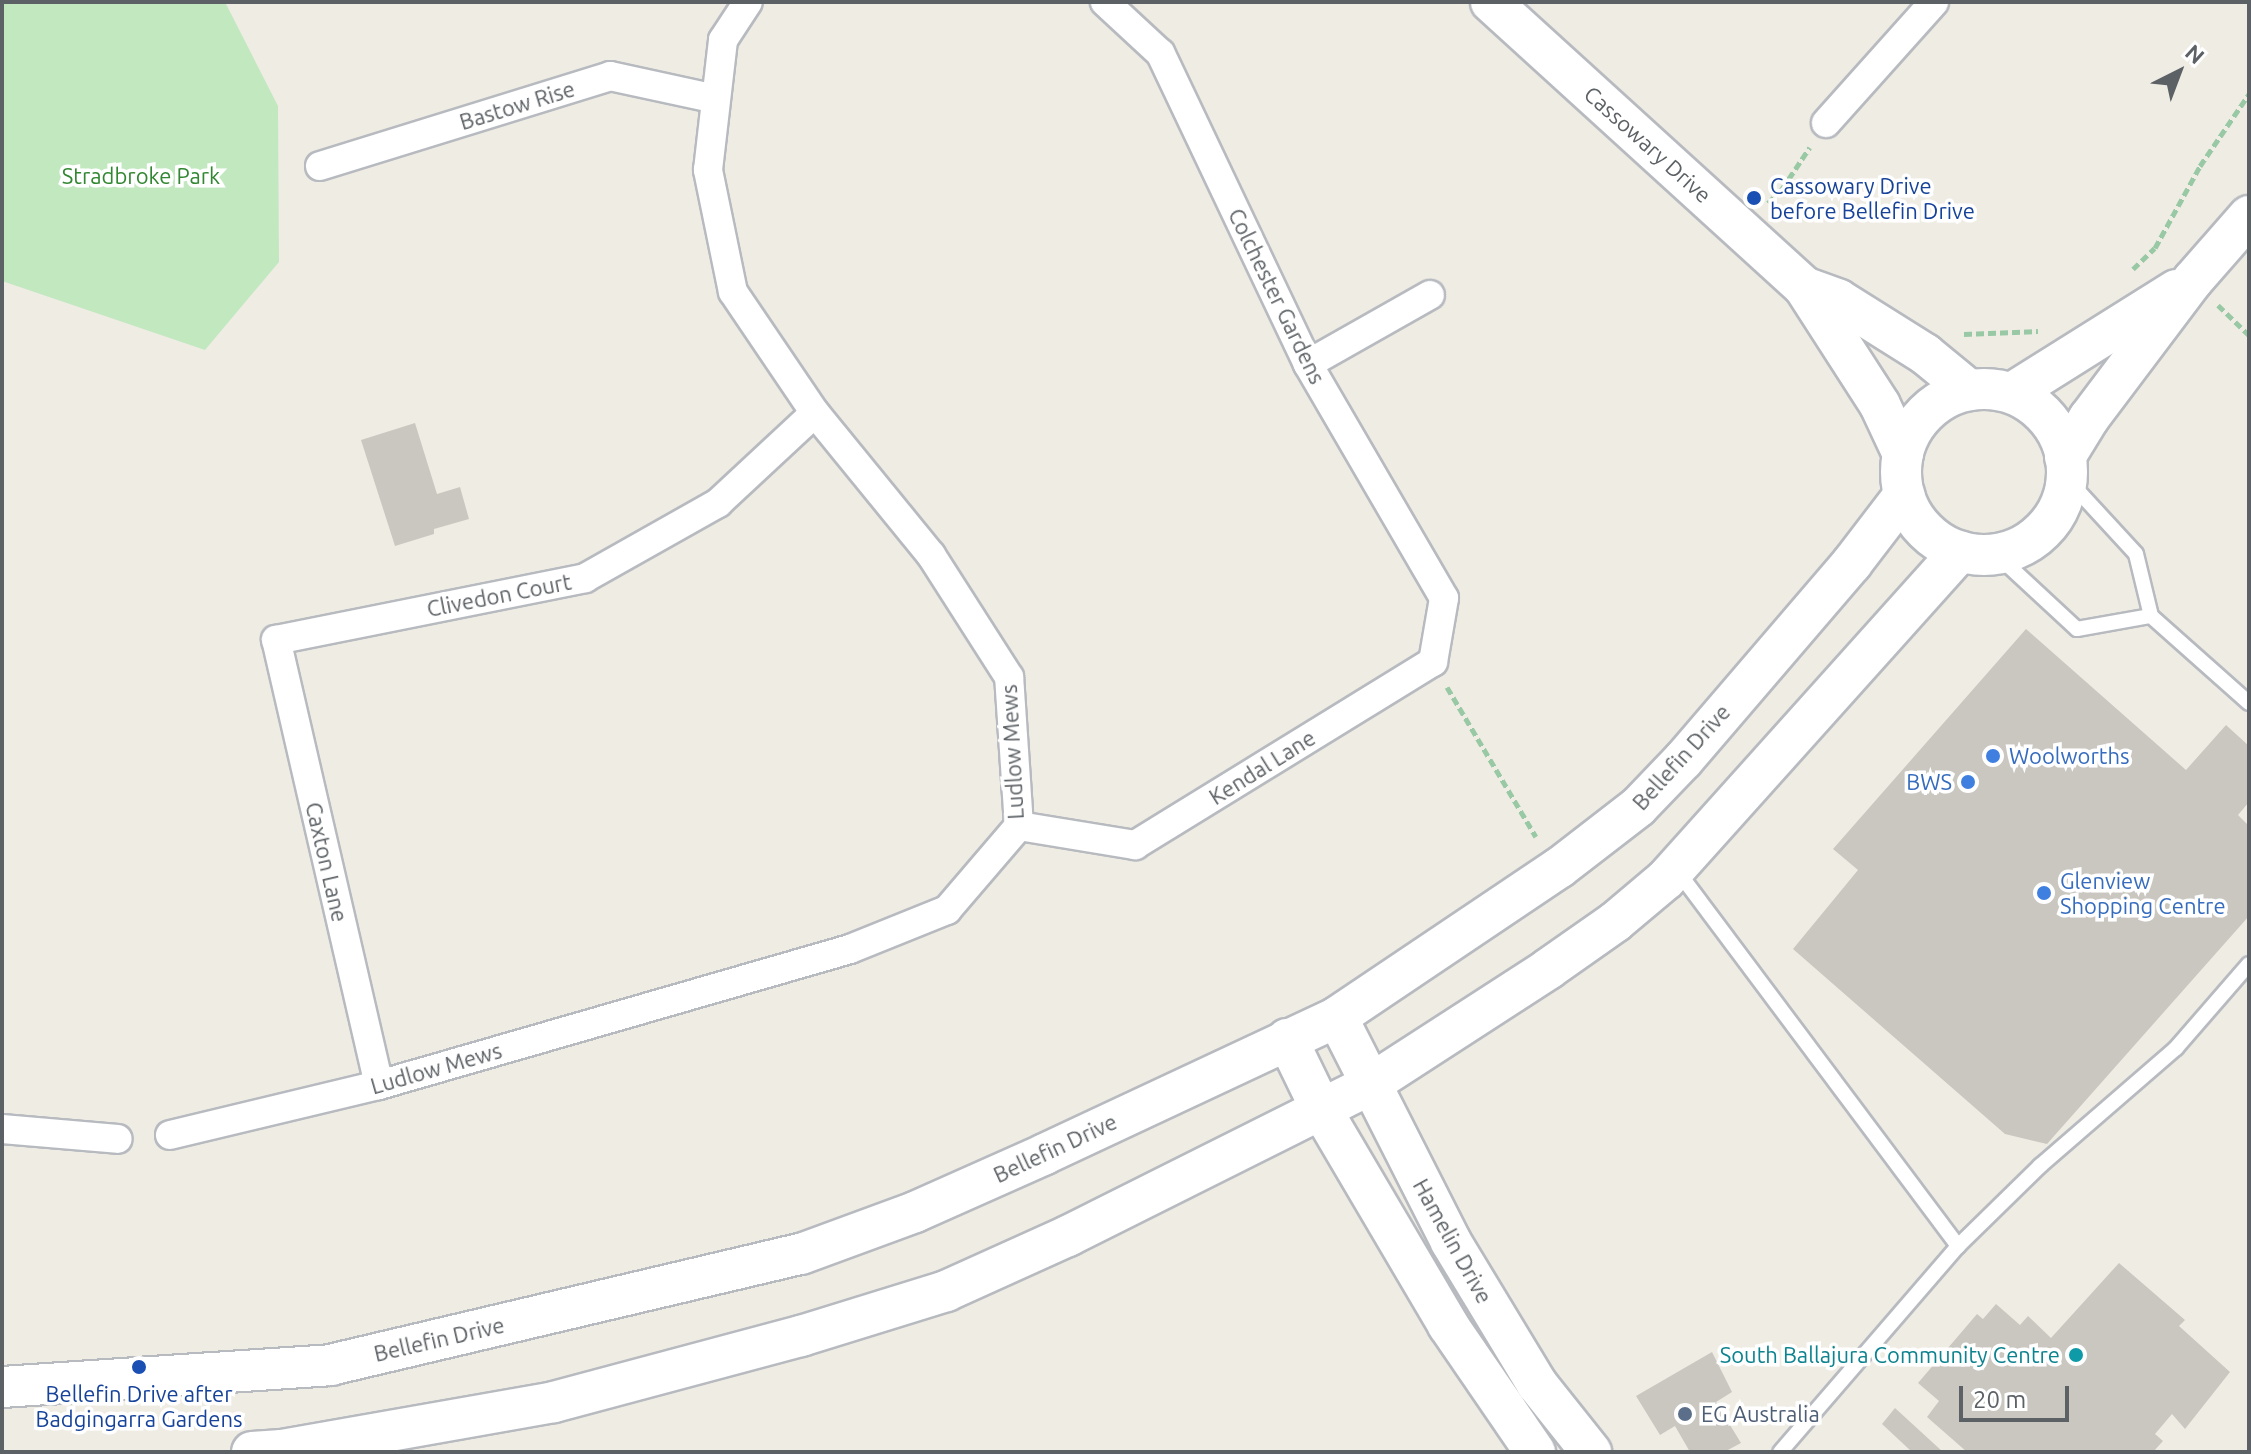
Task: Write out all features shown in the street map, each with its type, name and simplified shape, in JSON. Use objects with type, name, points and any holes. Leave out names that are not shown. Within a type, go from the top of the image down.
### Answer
[{"type":"main road","name":"Cassowary Drive","points":[[1491,2],[1804,287],[1880,405],[1903,454]]},
{"type":"main road","points":[[2067,468],[2063,443],[2043,412],[2012,393],[1969,390],[1946,398],[1926,412],[1912,431],[1903,454],[1904,495],[1916,520],[1936,539],[1978,553],[2031,541],[2057,515],[2067,468],[2089,418],[2193,280],[2249,216]]},
{"type":"main road","points":[[2012,393],[2193,280]]},
{"type":"main road","name":"Cassowary Drive","points":[[1804,287],[1839,300],[1925,354],[1969,390]]},
{"type":"main road","name":"Bellefin Drive","points":[[2,1387],[330,1365],[801,1254],[915,1212],[1337,1017],[1559,868],[1638,807],[1684,759],[1852,563],[1904,495]]},
{"type":"main road","points":[[252,1452],[282,1450],[554,1402],[801,1336],[946,1291],[1068,1236],[1369,1085],[1615,922],[1676,869],[1978,553]]},
{"type":"main road","name":"Hamelin Drive","points":[[1337,1017],[1451,1242],[1529,1371],[1591,1452]]},
{"type":"main road","name":"Hamelin Drive","points":[[1287,1039],[1321,1109],[1448,1325],[1535,1452]]},
{"type":"street","name":"Ludlow Mews","points":[[170,1135],[379,1085],[850,949],[947,910],[1019,826],[1009,677],[931,555],[815,413],[733,292],[708,170],[723,40],[748,2]]},
{"type":"street","name":"Colchester Gardens","points":[[1105,2],[1160,53],[1308,364],[1444,598],[1433,662]]},
{"type":"street","points":[[1826,123],[1934,2]]},
{"type":"street","name":"Bastow Rise","points":[[320,166],[610,76],[716,99]]},
{"type":"street","points":[[1308,364],[1430,295]]},
{"type":"street","name":"Clivedon Court","points":[[276,640],[585,578],[718,503],[815,413]]},
{"type":"street","name":"Caxton Lane","points":[[276,640],[379,1085]]},
{"type":"street","name":"Kendal Lane","points":[[1019,826],[1135,845],[1433,662]]},
{"type":"street","points":[[2,1129],[118,1139]]},
{"type":"lane","points":[[2067,468],[2136,554],[2151,616],[2249,703]]},
{"type":"lane","points":[[1978,553],[2077,629],[2151,616]]},
{"type":"lane","points":[[1676,869],[1958,1246]]},
{"type":"lane","points":[[1780,1452],[1958,1246],[2040,1166],[2176,1048],[2249,964]]},
{"type":"path","points":[[2121,279],[2155,248],[2200,166],[2249,94]]},
{"type":"path","points":[[1740,229],[1782,189],[1826,123]]},
{"type":"path","points":[[2226,313],[2249,335]]},
{"type":"path","points":[[1925,354],[1939,335],[2048,331]]},
{"type":"path","points":[[1433,662],[1544,852],[1559,868]]},
{"type":"green space","name":"Stradbroke Park","points":[[2,2],[225,2],[278,106],[279,262],[205,350],[2,281]]},
{"type":"building","points":[[415,423],[437,494],[460,487],[469,519],[434,529],[434,534],[395,546],[361,440]]},
{"type":"building","name":"Glenview Shopping Centre","points":[[2026,629],[2186,770],[2226,725],[2249,746],[2249,802],[2238,815],[2249,826],[2249,916],[2047,1144],[2005,1134],[1793,949],[1858,870],[1833,849]]},
{"type":"building","name":"South Ballajura Community Centre","points":[[2119,1263],[2185,1320],[2179,1326],[2230,1372],[2185,1429],[2172,1414],[2155,1434],[2163,1441],[2153,1452],[1967,1452],[1927,1417],[1939,1401],[1918,1383],[1977,1314],[1983,1319],[1996,1304],[2020,1325],[2028,1316],[2051,1338]]},
{"type":"building","name":"EG Australia","points":[[1712,1352],[1732,1392],[1716,1402],[1741,1443],[1724,1452],[1690,1452],[1675,1426],[1660,1435],[1636,1396]]},
{"type":"building","name":"South Ballajura Community Centre","points":[[1895,1408],[1943,1452],[1912,1452],[1882,1424]]},
{"type":"place","name":"Cassowary Drive before Bellefin Drive","points":[[1754,198]]},
{"type":"place","name":"Woolworths","points":[[1993,756]]},
{"type":"place","name":"BWS","points":[[1968,782]]},
{"type":"place","name":"Glenview Shopping Centre","points":[[2044,893]]},
{"type":"place","name":"South Ballajura Community Centre","points":[[2076,1355]]},
{"type":"place","name":"Bellefin Drive after Badgingarra Gardens","points":[[139,1367]]},
{"type":"place","name":"EG Australia","points":[[1685,1414]]}]
